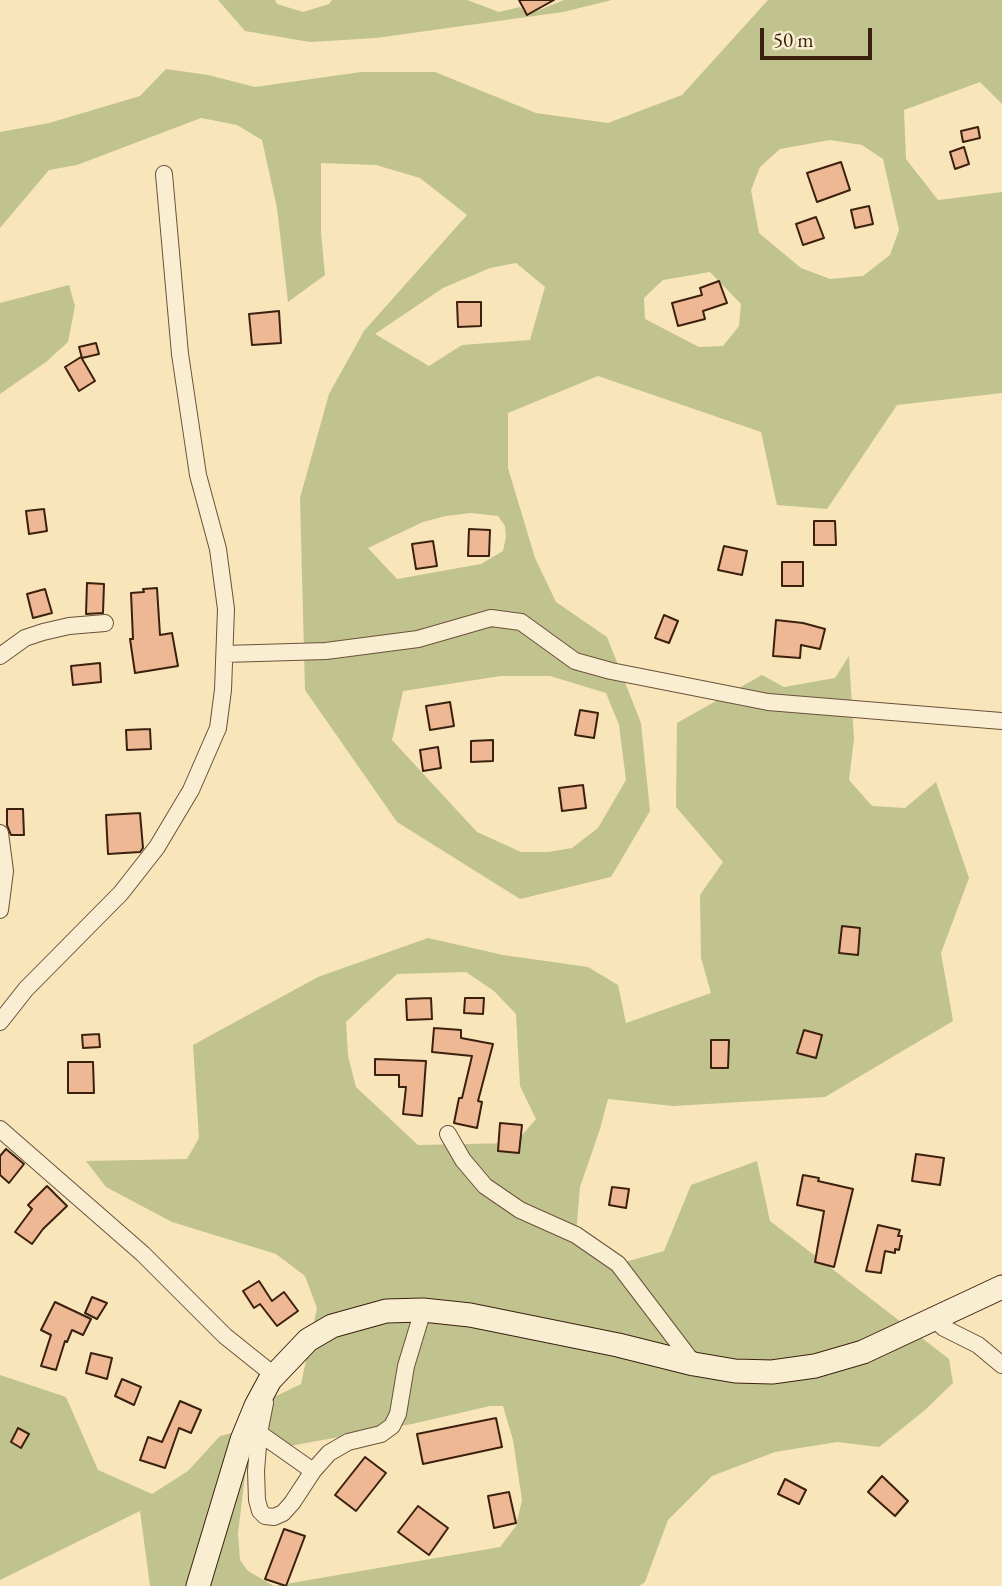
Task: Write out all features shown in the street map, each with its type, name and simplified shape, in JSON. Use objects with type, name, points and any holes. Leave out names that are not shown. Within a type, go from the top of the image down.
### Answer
[{"type":"main road","points":[[198,1586],[242,1440],[273,1378],[308,1340],[332,1326],[386,1311],[423,1310],[470,1315],[618,1345],[694,1364],[735,1371],[772,1372],[815,1366],[863,1352],[1002,1287]]},
{"type":"street","points":[[0,1023],[26,989],[121,893],[157,847],[191,790],[218,728],[226,610],[219,549],[198,475],[180,354],[164,174]]},
{"type":"street","points":[[225,654],[326,651],[418,639],[491,618],[521,622],[575,661],[611,671],[768,702],[1002,721]]},
{"type":"street","points":[[0,656],[25,638],[43,632],[69,626],[105,623]]},
{"type":"street","points":[[0,833],[5,871],[0,910]]},
{"type":"street","points":[[0,1129],[134,1245],[225,1336],[273,1378],[259,1433],[256,1471],[257,1500],[260,1511],[265,1516],[274,1517],[283,1513],[329,1453],[348,1443],[381,1434],[392,1426],[398,1413],[406,1366],[423,1310]]},
{"type":"street","points":[[448,1134],[463,1160],[485,1186],[520,1210],[576,1235],[618,1264],[694,1364]]},
{"type":"street","points":[[935,1320],[944,1328],[978,1345],[1002,1365]]},
{"type":"street","points":[[259,1433],[313,1471]]},
{"type":"green space","points":[[218,0],[275,0],[277,4],[303,12],[329,4],[332,0],[467,0],[499,12],[520,7],[527,15],[564,0],[612,0],[563,12],[376,38],[310,42],[245,31]]},
{"type":"green space","points":[[768,0],[1002,0],[1002,104],[980,82],[904,110],[906,159],[938,200],[1002,192],[1002,393],[897,405],[827,509],[777,505],[761,432],[598,376],[508,413],[508,468],[535,558],[556,602],[607,637],[641,723],[650,811],[611,877],[520,899],[397,822],[305,690],[300,498],[329,394],[364,331],[467,215],[420,178],[376,165],[321,163],[321,233],[325,275],[288,302],[277,208],[262,140],[237,125],[201,118],[77,165],[49,170],[0,228],[0,132],[49,123],[140,96],[166,69],[208,75],[255,87],[361,72],[435,72],[536,113],[608,123],[682,95]],"holes":[[[830,140],[862,145],[883,159],[899,230],[890,255],[863,276],[830,279],[801,268],[759,233],[751,190],[760,167],[780,149]],[[516,263],[545,287],[530,340],[462,345],[429,366],[375,334],[443,288],[490,268]],[[710,272],[741,304],[739,326],[723,346],[699,347],[645,319],[644,298],[663,280]],[[471,513],[498,516],[505,526],[503,551],[481,564],[397,579],[368,548],[423,522]],[[501,676],[550,676],[606,693],[619,725],[626,780],[598,828],[572,848],[548,852],[521,852],[477,832],[392,740],[403,691]]]},
{"type":"green space","points":[[69,285],[75,306],[68,342],[46,362],[0,394],[0,303]]},
{"type":"green space","points":[[849,656],[854,739],[849,780],[872,806],[905,808],[936,782],[969,878],[941,953],[953,1021],[825,1097],[673,1106],[608,1099],[580,1187],[576,1235],[618,1264],[664,1251],[691,1185],[757,1161],[770,1221],[949,1359],[953,1383],[925,1410],[879,1447],[837,1442],[775,1452],[712,1476],[668,1520],[645,1582],[639,1586],[274,1586],[150,1586],[140,1511],[0,1580],[0,1375],[66,1397],[98,1470],[152,1494],[188,1471],[220,1436],[252,1428],[272,1398],[301,1384],[317,1308],[305,1276],[276,1254],[172,1222],[106,1187],[86,1161],[187,1159],[199,1138],[193,1045],[318,977],[428,938],[503,955],[588,967],[618,985],[626,1023],[711,993],[701,958],[700,895],[723,862],[676,807],[677,723],[762,675],[784,687],[835,678]],"holes":[[[466,972],[494,991],[516,1014],[520,1086],[536,1119],[515,1143],[418,1145],[356,1087],[348,1056],[346,1022],[397,974]],[[490,1406],[503,1406],[513,1440],[522,1500],[516,1526],[500,1547],[274,1586],[248,1571],[240,1560],[238,1533],[246,1468],[256,1452],[412,1424]]]},
{"type":"building","points":[[519,0],[554,0],[527,15]]},
{"type":"building","points":[[978,127],[980,138],[963,142],[961,131]]},
{"type":"building","points":[[964,147],[969,164],[955,169],[950,152]]},
{"type":"building","points":[[841,162],[850,190],[817,202],[807,173]]},
{"type":"building","points":[[869,206],[873,224],[855,228],[851,210]]},
{"type":"building","points":[[816,217],[824,238],[803,245],[796,224]]},
{"type":"building","points":[[719,281],[727,303],[703,311],[705,319],[678,326],[672,303],[702,295],[700,288]]},
{"type":"building","points":[[457,302],[481,302],[481,326],[458,327]]},
{"type":"building","points":[[279,311],[281,343],[252,345],[249,314]]},
{"type":"building","points":[[96,343],[99,354],[82,358],[79,347]]},
{"type":"building","points":[[81,357],[95,381],[79,391],[65,367]]},
{"type":"building","points":[[44,509],[47,531],[29,534],[26,511]]},
{"type":"building","points":[[814,521],[835,521],[836,545],[814,545]]},
{"type":"building","points":[[469,529],[490,530],[489,556],[468,556]]},
{"type":"building","points":[[433,541],[437,566],[416,569],[412,544]]},
{"type":"building","points":[[724,546],[747,551],[742,575],[718,570]]},
{"type":"building","points":[[782,562],[803,562],[803,586],[782,586]]},
{"type":"building","points":[[87,583],[104,584],[103,613],[86,614]]},
{"type":"building","points":[[157,588],[160,635],[172,633],[178,666],[135,673],[130,639],[133,639],[131,593]]},
{"type":"building","points":[[45,589],[52,613],[33,618],[27,594]]},
{"type":"building","points":[[664,615],[678,621],[669,643],[655,638]]},
{"type":"building","points":[[776,620],[825,629],[820,649],[801,645],[800,658],[773,656]]},
{"type":"building","points":[[100,663],[101,682],[73,685],[71,666]]},
{"type":"building","points":[[450,702],[454,726],[430,730],[426,706]]},
{"type":"building","points":[[580,710],[598,713],[594,738],[575,735]]},
{"type":"building","points":[[150,729],[151,749],[127,750],[126,730]]},
{"type":"building","points":[[493,740],[493,761],[471,762],[471,741]]},
{"type":"building","points":[[438,747],[441,768],[423,771],[420,750]]},
{"type":"building","points":[[583,785],[586,808],[562,811],[559,788]]},
{"type":"building","points":[[7,809],[23,809],[24,835],[11,835],[7,825]]},
{"type":"building","points":[[140,813],[143,848],[140,852],[108,854],[106,815]]},
{"type":"building","points":[[842,926],[860,928],[858,955],[839,953]]},
{"type":"building","points":[[431,998],[432,1019],[407,1020],[406,999]]},
{"type":"building","points":[[465,998],[484,998],[483,1014],[464,1013]]},
{"type":"building","points":[[434,1028],[461,1030],[461,1038],[493,1044],[478,1101],[482,1102],[477,1128],[454,1123],[472,1056],[432,1052]]},
{"type":"building","points":[[804,1030],[822,1035],[816,1058],[797,1053]]},
{"type":"building","points":[[99,1034],[100,1047],[83,1048],[82,1035]]},
{"type":"building","points":[[711,1040],[729,1040],[728,1068],[711,1068]]},
{"type":"building","points":[[375,1059],[426,1061],[422,1116],[403,1114],[406,1087],[399,1087],[399,1075],[375,1075]]},
{"type":"building","points":[[68,1062],[93,1062],[94,1093],[68,1093]]},
{"type":"building","points":[[500,1123],[522,1125],[519,1153],[498,1151]]},
{"type":"building","points":[[6,1149],[24,1164],[9,1183],[0,1175],[0,1156]]},
{"type":"building","points":[[916,1154],[944,1158],[940,1185],[912,1181]]},
{"type":"building","points":[[803,1175],[853,1189],[834,1267],[815,1262],[824,1211],[797,1205]]},
{"type":"building","points":[[47,1186],[67,1206],[32,1244],[15,1232],[32,1209],[28,1205]]},
{"type":"building","points":[[612,1187],[629,1189],[626,1208],[609,1205]]},
{"type":"building","points":[[878,1225],[900,1230],[898,1236],[902,1236],[899,1250],[895,1249],[895,1253],[885,1251],[881,1273],[866,1271]]},
{"type":"building","points":[[259,1281],[272,1301],[284,1292],[298,1311],[277,1326],[260,1304],[254,1308],[243,1291]]},
{"type":"building","points":[[92,1297],[107,1303],[97,1319],[85,1313]]},
{"type":"building","points":[[55,1302],[91,1319],[83,1335],[72,1330],[67,1342],[65,1341],[56,1370],[41,1366],[51,1335],[41,1330]]},
{"type":"building","points":[[91,1353],[112,1358],[107,1379],[86,1373]]},
{"type":"building","points":[[122,1379],[141,1387],[134,1405],[115,1396]]},
{"type":"building","points":[[180,1401],[201,1410],[191,1433],[179,1428],[165,1468],[140,1460],[148,1437],[162,1442]]},
{"type":"building","points":[[496,1418],[502,1447],[423,1464],[417,1434]]},
{"type":"building","points":[[18,1428],[29,1434],[21,1448],[11,1442]]},
{"type":"building","points":[[365,1457],[386,1473],[356,1511],[335,1495]]},
{"type":"building","points":[[882,1476],[908,1501],[895,1516],[868,1492]]},
{"type":"building","points":[[785,1479],[806,1490],[799,1504],[778,1494]]},
{"type":"building","points":[[509,1492],[516,1523],[494,1528],[488,1496]]},
{"type":"building","points":[[418,1506],[448,1528],[429,1555],[398,1532]]},
{"type":"building","points":[[284,1529],[305,1536],[286,1586],[265,1579]]}]
